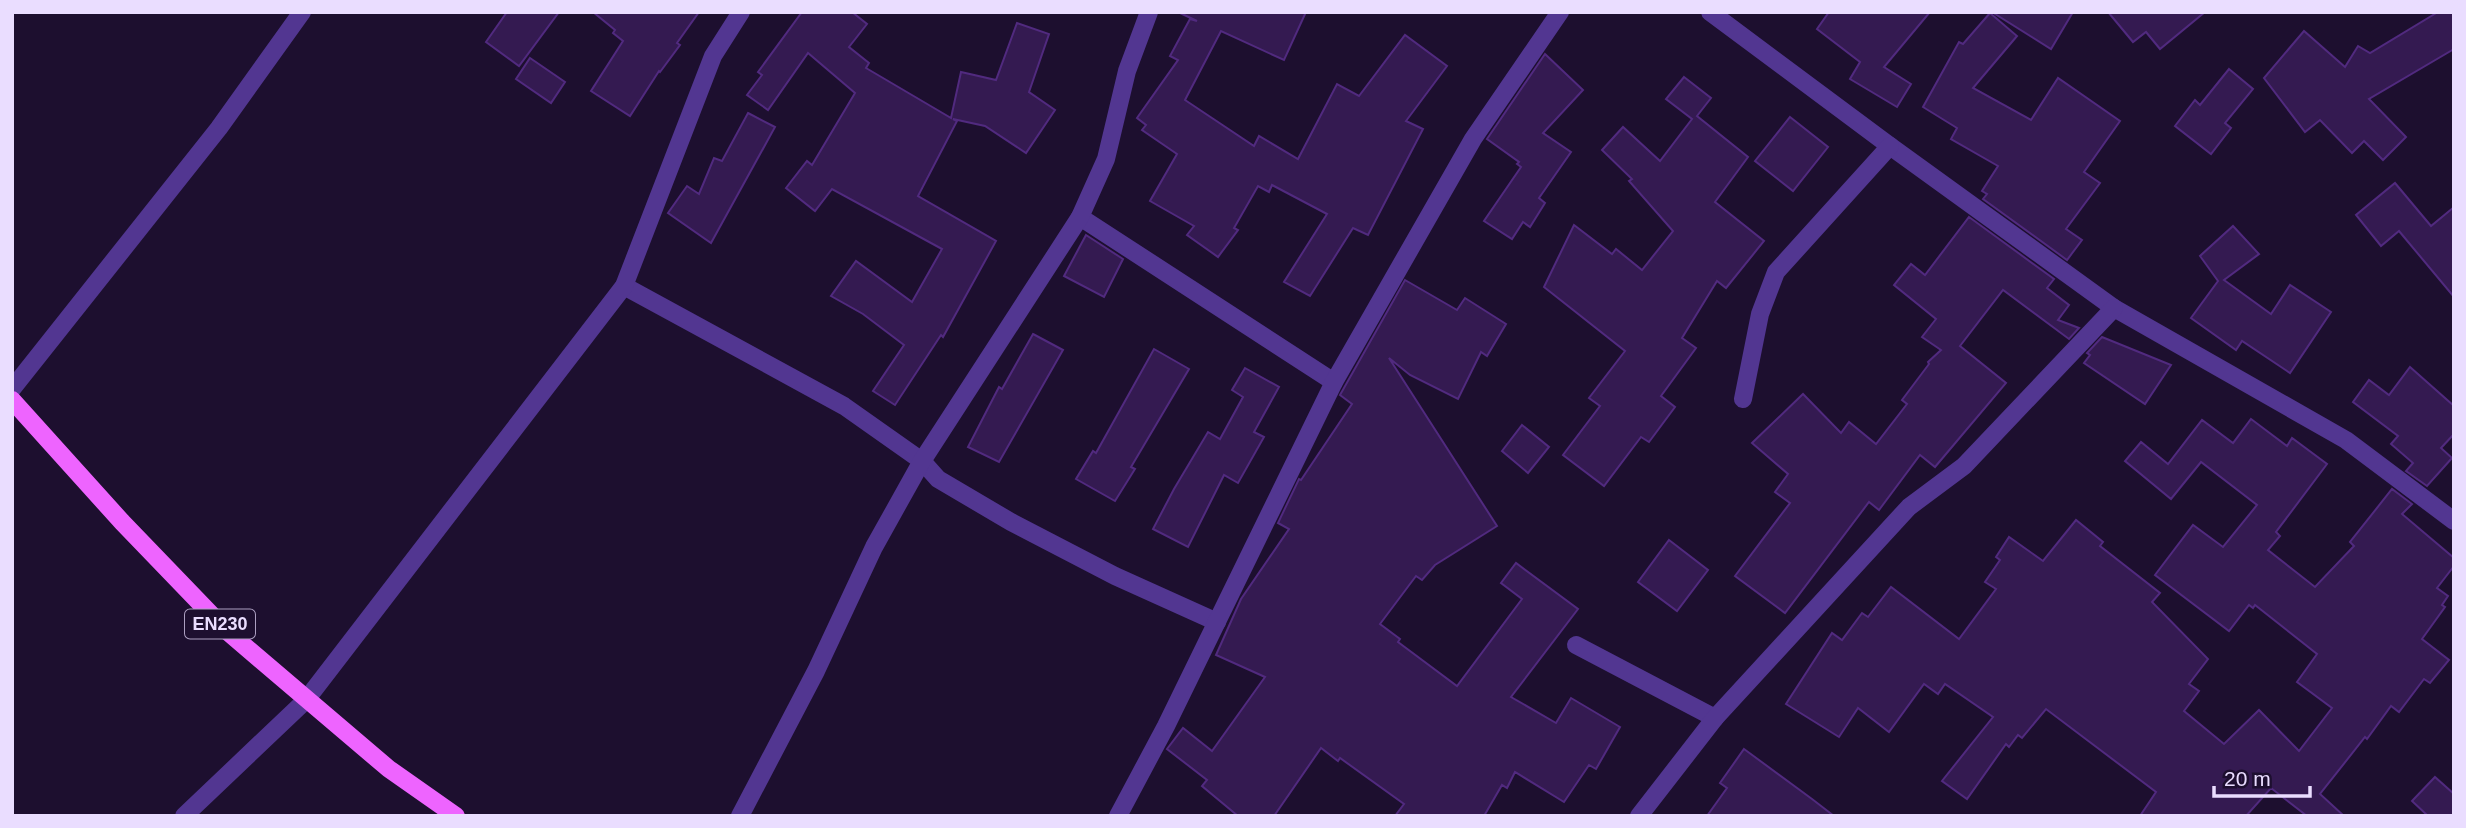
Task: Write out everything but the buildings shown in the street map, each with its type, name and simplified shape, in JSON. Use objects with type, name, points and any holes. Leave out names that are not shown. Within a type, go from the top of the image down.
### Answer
[{"type":"main road","name":"EN230","points":[[12,400],[122,522],[219,622],[306,701],[388,769],[456,816]]},
{"type":"street","points":[[12,389],[219,128],[302,12]]},
{"type":"street","points":[[184,816],[306,701],[624,286],[713,56],[741,12]]},
{"type":"street","points":[[740,816],[816,671],[874,547],[922,461],[1080,218],[1106,159],[1127,71],[1149,12]]},
{"type":"street","points":[[1118,816],[1166,726],[1334,382],[1473,139],[1560,12]]},
{"type":"street","points":[[1710,12],[2114,308],[2346,440],[2454,521]]},
{"type":"street","points":[[1742,399],[1760,314],[1776,272],[1890,146]]},
{"type":"street","points":[[1080,218],[1334,382]]},
{"type":"street","points":[[624,286],[844,406],[922,461],[939,479],[1011,522],[1115,576],[1216,622]]},
{"type":"street","points":[[1639,816],[1715,718],[1909,506],[1964,466],[2114,308]]},
{"type":"street","points":[[1576,645],[1715,718]]}]
